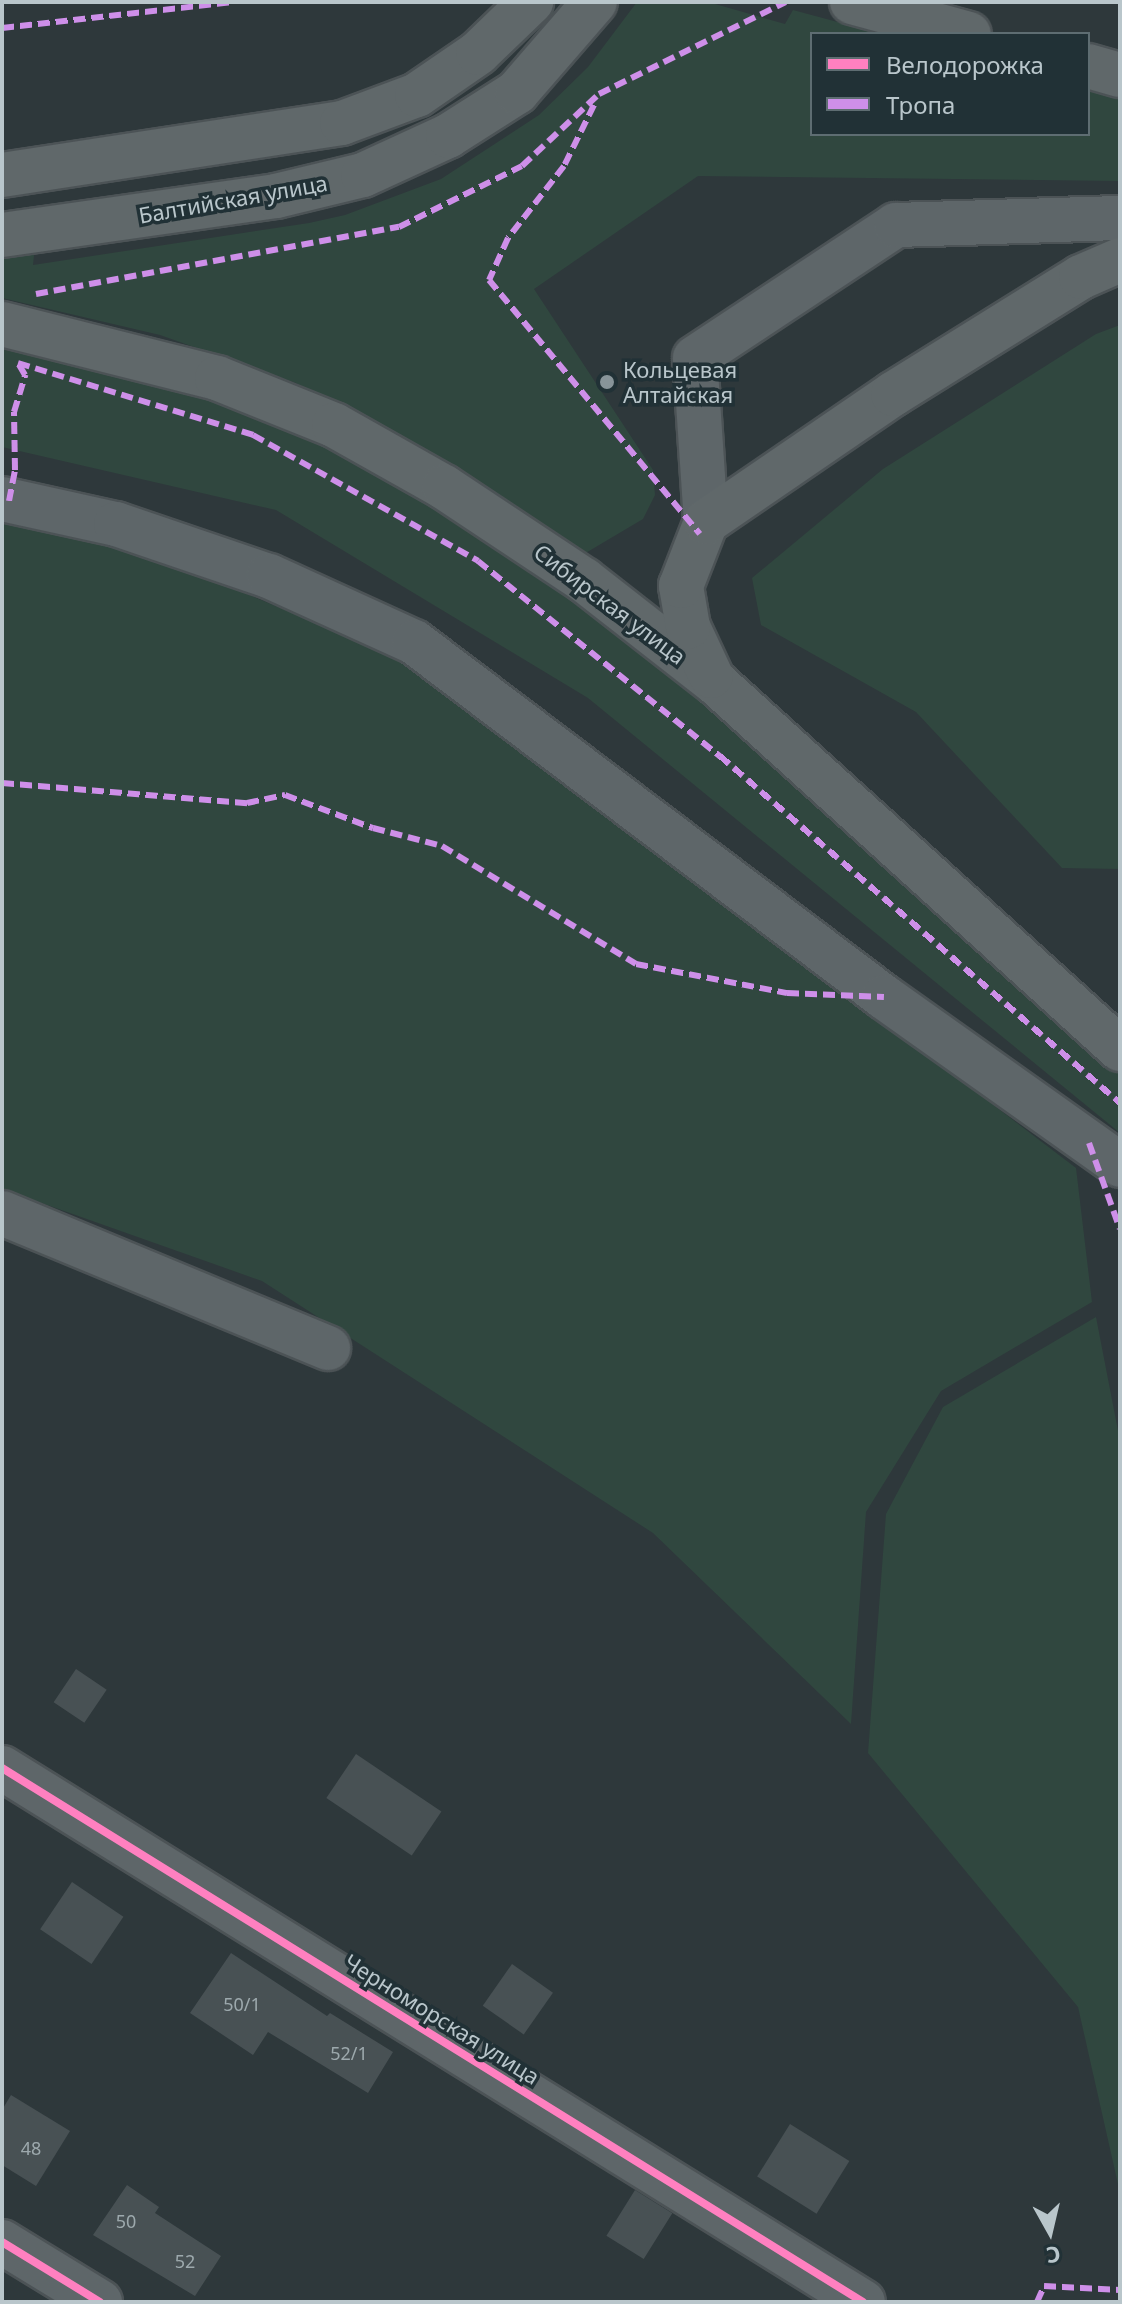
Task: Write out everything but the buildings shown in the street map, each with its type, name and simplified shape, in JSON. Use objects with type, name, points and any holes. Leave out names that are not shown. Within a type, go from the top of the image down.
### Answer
[{"type":"main road","points":[[2,175],[342,123],[417,95],[478,53],[531,2]]},
{"type":"main road","name":"Балтийская улица","points":[[2,235],[276,196],[363,175],[448,136],[517,92],[595,2]]},
{"type":"main road","points":[[852,2],[962,32]]},
{"type":"main road","points":[[1090,67],[1120,75]]},
{"type":"main road","points":[[717,684],[698,657],[682,608],[685,570],[706,522],[893,394],[1081,277],[1120,260]]},
{"type":"main road","name":"Сибирская улица","points":[[2,324],[217,378],[334,425],[444,487],[584,580],[717,684],[1120,1049]]},
{"type":"street","points":[[706,522],[695,358],[896,225],[1120,218]]},
{"type":"street","points":[[2,499],[116,524],[269,576],[414,642],[884,997],[1120,1165]]},
{"type":"street","points":[[2,1213],[328,1348]]},
{"type":"street","name":"Черноморская улица","points":[[2,1768],[863,2302]]},
{"type":"street","points":[[2,2242],[100,2302]]},
{"type":"green space","points":[[637,2],[708,2],[785,24],[793,10],[875,32],[810,32],[810,136],[1090,136],[1090,90],[1120,98],[1120,181],[698,176],[534,289],[653,470],[655,495],[643,519],[584,554],[457,467],[296,383],[160,335],[2,298],[2,252],[35,246],[33,265],[309,223],[345,215],[441,179],[539,115],[588,67]]},
{"type":"green space","points":[[1120,325],[1120,869],[1062,868],[916,712],[761,625],[752,578],[883,469],[1096,334]]},
{"type":"green space","points":[[2,332],[180,377],[443,498],[657,651],[856,826],[1120,1071],[1120,1133],[588,698],[276,510],[2,447]]},
{"type":"green space","points":[[2,516],[120,541],[419,666],[1076,1168],[1092,1302],[941,1391],[866,1512],[851,1724],[653,1533],[262,1281],[2,1189]]},
{"type":"green space","points":[[1096,1317],[1120,1441],[1120,2193],[1078,2007],[868,1753],[886,1514],[943,1407]]},
{"type":"marked path","points":[[2,28],[233,2]]},
{"type":"marked path","points":[[36,294],[399,227],[522,166],[599,94],[786,2]]},
{"type":"marked path","points":[[594,105],[564,166],[508,238],[489,280],[700,534]]},
{"type":"marked path","points":[[18,363],[253,435],[478,561],[720,756],[1120,1103]]},
{"type":"marked path","points":[[9,501],[15,470],[14,412],[25,375],[18,363]]},
{"type":"marked path","points":[[2,783],[247,803],[285,795],[373,828],[442,846],[636,964],[787,993],[884,997]]},
{"type":"marked path","points":[[1089,1143],[1120,1229]]},
{"type":"marked path","points":[[1037,2302],[1044,2286],[1120,2290]]},
{"type":"cycle path","points":[[2,1768],[863,2302]]},
{"type":"cycle path","points":[[2,2242],[100,2302]]},
{"type":"place","name":"Кольцевая Алтайская","points":[[607,382]]}]
